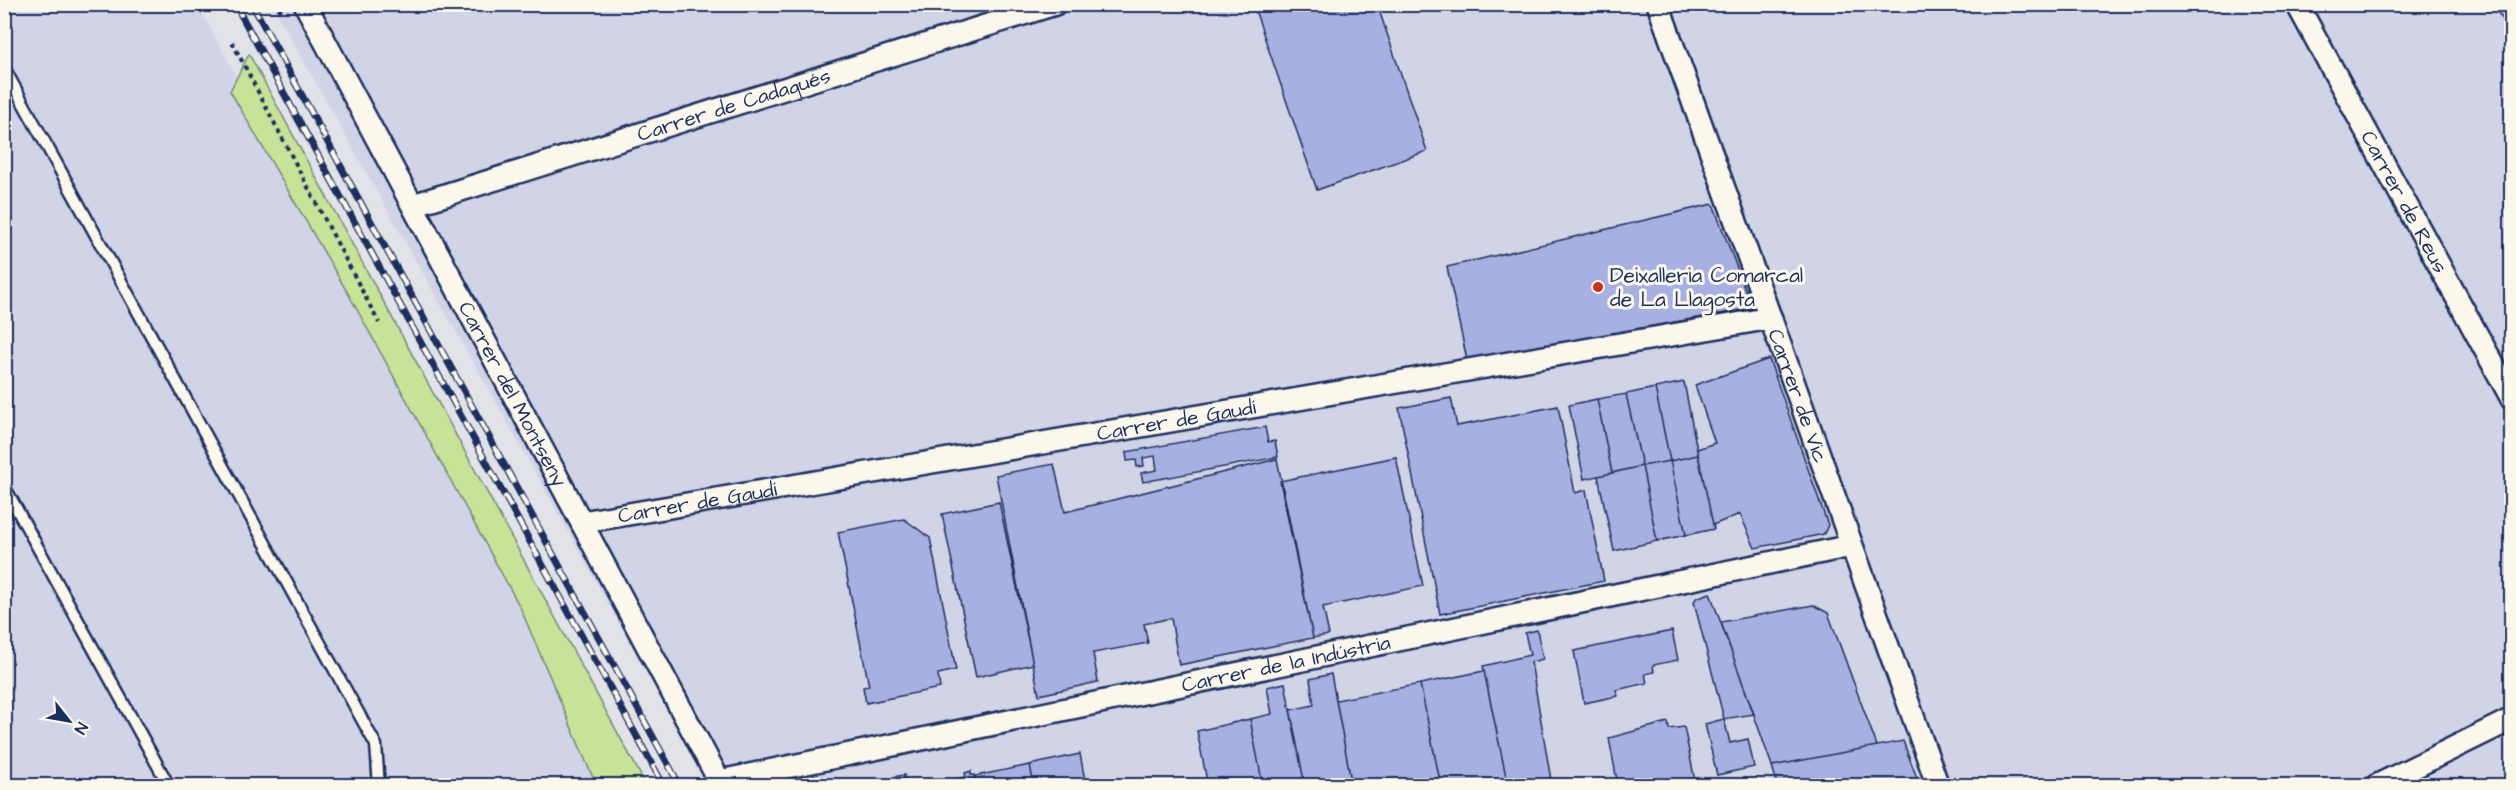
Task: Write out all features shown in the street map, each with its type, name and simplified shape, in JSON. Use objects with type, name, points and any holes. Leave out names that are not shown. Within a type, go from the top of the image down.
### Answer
[{"type":"street","name":"Carrer del Montseny","points":[[305,4],[721,783]]},
{"type":"street","name":"Carrer de Cadaqués","points":[[413,205],[1055,4]]},
{"type":"street","name":"Carrer de Vic","points":[[1658,4],[1938,786]]},
{"type":"street","name":"Carrer de Reus","points":[[2297,4],[2511,399]]},
{"type":"street","name":"Carrer de Gaudí","points":[[582,522],[1771,318]]},
{"type":"street","name":"Carrer de la Indústria","points":[[721,783],[1851,546]]},
{"type":"street","points":[[2376,786],[2511,719]]},
{"type":"lane","points":[[4,68],[376,745],[379,786]]},
{"type":"lane","points":[[4,486],[169,786]]},
{"type":"path","points":[[278,11],[288,4]]},
{"type":"path","points":[[232,42],[379,323]]},
{"type":"shaded area","points":[[5,5],[198,5],[237,77],[230,91],[349,295],[520,607],[597,785],[5,786]]},
{"type":"shaded area","points":[[272,5],[2511,5],[2511,785],[708,785],[565,525]]},
{"type":"green space","points":[[249,54],[646,785],[596,785],[520,607],[349,295],[230,91]]},
{"type":"building","points":[[1253,4],[1377,4],[1427,151],[1317,190]]},
{"type":"building","points":[[2491,4],[2512,4],[2512,31]]},
{"type":"building","name":"Deixalleria Comarcal de La Llagosta","points":[[1713,204],[1752,308],[1467,360],[1447,267]]},
{"type":"building","points":[[1769,359],[1828,525],[1824,534],[1755,548],[1740,514],[1713,525],[1697,449],[1715,443],[1695,385]]},
{"type":"building","points":[[1684,382],[1698,455],[1670,461],[1655,388]]},
{"type":"building","points":[[1655,388],[1670,461],[1642,466],[1626,394]]},
{"type":"building","points":[[1626,394],[1642,466],[1612,473],[1597,399]]},
{"type":"building","points":[[1451,398],[1457,426],[1558,406],[1575,493],[1586,490],[1604,581],[1440,614],[1399,408]]},
{"type":"building","points":[[1597,399],[1612,473],[1584,479],[1569,405]]},
{"type":"building","points":[[1265,427],[1268,442],[1275,441],[1278,457],[1143,482],[1141,473],[1157,470],[1155,456],[1143,458],[1144,466],[1137,467],[1136,460],[1127,461],[1126,452]]},
{"type":"building","points":[[1698,455],[1714,529],[1686,535],[1670,461]]},
{"type":"building","points":[[1396,457],[1423,586],[1323,607],[1329,635],[1313,638],[1280,481]]},
{"type":"building","points":[[1277,459],[1313,638],[1179,665],[1171,618],[1144,624],[1148,643],[1093,653],[1098,682],[1039,695],[996,475],[1054,464],[1065,512]]},
{"type":"building","points":[[1670,461],[1686,535],[1657,541],[1642,466]]},
{"type":"building","points":[[1642,466],[1657,541],[1614,551],[1598,476]]},
{"type":"building","points":[[999,502],[1033,664],[976,677],[942,514]]},
{"type":"building","points":[[904,519],[930,538],[956,670],[938,674],[940,688],[866,703],[863,687],[869,686],[838,532]]},
{"type":"building","points":[[1710,593],[1754,714],[1724,719],[1694,602],[1696,598]]},
{"type":"building","points":[[1813,605],[1828,613],[1877,746],[1772,766],[1721,622]]},
{"type":"building","points":[[1537,630],[1543,659],[1531,662],[1552,786],[1508,786],[1483,666],[1530,655],[1525,633]]},
{"type":"building","points":[[1672,631],[1678,660],[1653,665],[1654,672],[1645,674],[1647,683],[1616,690],[1618,696],[1584,703],[1574,651]]},
{"type":"building","points":[[1484,671],[1508,786],[1441,786],[1420,684]]},
{"type":"building","points":[[1331,674],[1352,786],[1305,786],[1290,710],[1314,705],[1310,679]]},
{"type":"building","points":[[1285,683],[1305,786],[1263,786],[1250,719],[1272,714],[1267,687]]},
{"type":"building","points":[[1420,684],[1441,786],[1352,786],[1336,700]]},
{"type":"building","points":[[1250,719],[1263,786],[1208,786],[1197,731]]},
{"type":"building","points":[[1724,719],[1730,743],[1748,739],[1754,767],[1717,775],[1705,724]]},
{"type":"building","points":[[1668,722],[1669,729],[1684,727],[1696,786],[1618,786],[1609,738]]},
{"type":"building","points":[[1903,741],[1920,786],[1778,786],[1772,766]]},
{"type":"building","points":[[1080,754],[1086,786],[1034,786],[1030,765]]},
{"type":"building","points":[[1030,765],[1034,786],[976,786],[975,776]]},
{"type":"building","points":[[971,771],[976,786],[920,786],[966,777],[965,773]]},
{"type":"building","points":[[904,775],[905,786],[895,786],[893,777]]},
{"type":"railway","points":[[235,4],[664,786]]},
{"type":"railway","points":[[252,4],[680,786]]},
{"type":"place","name":"Deixalleria Comarcal de La Llagosta","points":[[1598,287]]}]
